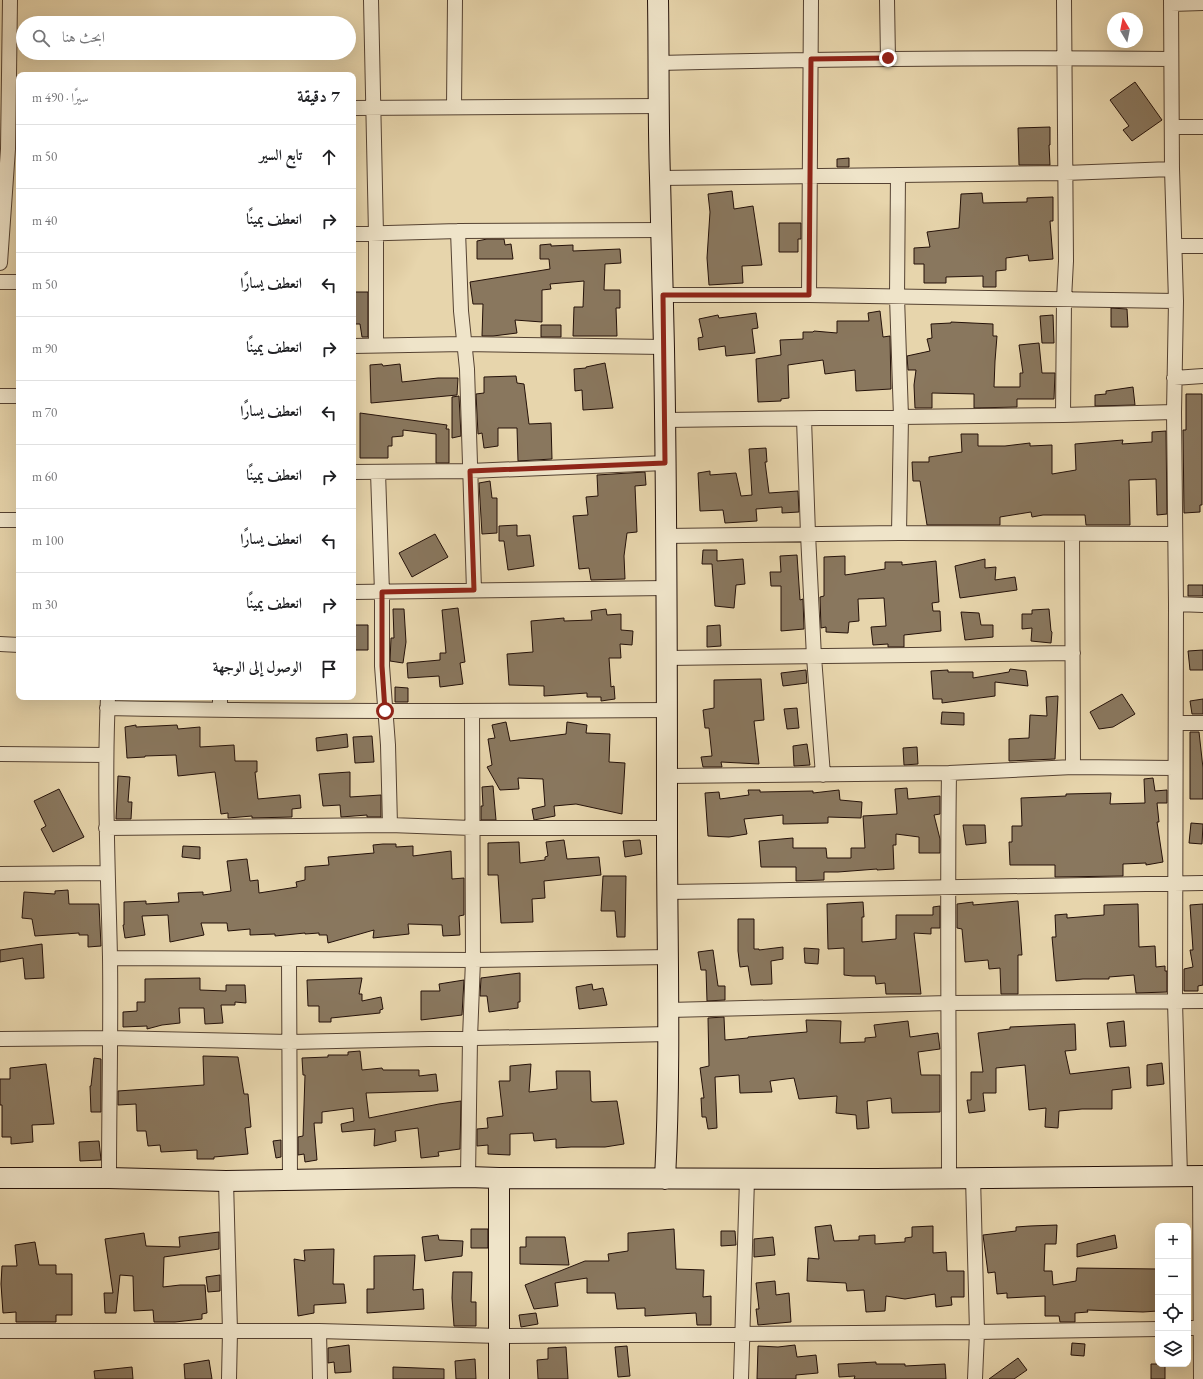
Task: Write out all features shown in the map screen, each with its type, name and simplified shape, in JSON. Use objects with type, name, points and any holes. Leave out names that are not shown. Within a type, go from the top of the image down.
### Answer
[{"type":"street","points":[[0,264],[4,149],[14,110],[4,30],[10,0]]},
{"type":"street","points":[[371,0],[376,234],[376,346]]},
{"type":"street","points":[[454,107],[455,0]]},
{"type":"street","points":[[658,0],[665,420],[668,776],[667,828],[669,1034],[665,1179]]},
{"type":"street","points":[[809,295],[811,0]]},
{"type":"street","points":[[887,0],[888,58]]},
{"type":"street","points":[[1063,415],[1064,299],[1066,261],[1066,58],[1064,0]]},
{"type":"street","points":[[1180,1176],[1175,1002],[1176,604],[1174,534],[1174,378],[1176,301],[1172,169],[1171,2],[1203,3]]},
{"type":"street","points":[[659,63],[888,58],[1171,59]]},
{"type":"street","points":[[356,108],[659,106]]},
{"type":"street","points":[[1172,127],[1203,127]]},
{"type":"street","points":[[660,178],[1065,173],[1172,169]]},
{"type":"street","points":[[898,175],[897,297],[901,417],[899,533]]},
{"type":"street","points":[[356,234],[458,231],[662,230]]},
{"type":"street","points":[[458,231],[461,311],[466,369],[474,590]]},
{"type":"street","points":[[1175,246],[1203,246]]},
{"type":"street","points":[[0,282],[16,282]]},
{"type":"street","points":[[663,295],[809,295],[1176,301]]},
{"type":"street","points":[[356,346],[464,344],[664,348]]},
{"type":"street","points":[[1174,378],[1203,376]]},
{"type":"street","points":[[0,396],[16,396]]},
{"type":"street","points":[[665,420],[1063,415],[1174,412]]},
{"type":"street","points":[[804,419],[814,657],[823,775]]},
{"type":"street","points":[[356,472],[470,471],[665,463]]},
{"type":"street","points":[[378,472],[382,592],[382,666],[390,825]]},
{"type":"street","points":[[0,520],[16,520]]},
{"type":"street","points":[[665,536],[899,533],[1174,534]]},
{"type":"street","points":[[1072,534],[1073,767]]},
{"type":"street","points":[[356,592],[666,588]]},
{"type":"street","points":[[1176,604],[1203,605]]},
{"type":"street","points":[[0,644],[16,645]]},
{"type":"street","points":[[666,658],[1073,653]]},
{"type":"street","points":[[109,1178],[110,958],[106,828],[108,702],[220,704],[385,711],[667,710]]},
{"type":"street","points":[[468,1177],[470,1038],[473,960],[472,711]]},
{"type":"street","points":[[1176,723],[1203,723]]},
{"type":"street","points":[[0,754],[106,755]]},
{"type":"street","points":[[668,776],[949,773],[1073,767],[1176,768]]},
{"type":"street","points":[[949,773],[949,1178]]},
{"type":"street","points":[[106,828],[390,825],[472,828],[667,828]]},
{"type":"street","points":[[0,874],[107,873]]},
{"type":"street","points":[[668,892],[1203,883]]},
{"type":"street","points":[[110,958],[473,960],[669,957]]},
{"type":"street","points":[[289,960],[290,1180]]},
{"type":"street","points":[[669,1010],[949,1003],[1203,1001]]},
{"type":"street","points":[[0,1039],[110,1038],[290,1042],[669,1034]]},
{"type":"street","points":[[0,1178],[109,1178],[226,1181],[468,1177],[876,1179],[1202,1176],[1197,1328],[1201,1379]]},
{"type":"street","points":[[973,1177],[977,1332],[975,1379]]},
{"type":"street","points":[[499,1178],[499,1379]]},
{"type":"street","points":[[741,1379],[747,1179]]},
{"type":"street","points":[[226,1181],[230,1331],[229,1379]]},
{"type":"street","points":[[0,1331],[319,1331],[499,1336],[1155,1329]]},
{"type":"street","points":[[319,1331],[320,1379]]},
{"type":"building","points":[[1135,82],[1162,120],[1132,141],[1123,130],[1129,126],[1110,100]]},
{"type":"building","points":[[1050,127],[1050,165],[1019,165],[1018,128]]},
{"type":"building","points":[[849,158],[849,167],[837,167],[837,159]]},
{"type":"building","points":[[732,191],[734,209],[753,206],[762,265],[742,266],[743,283],[709,285],[707,258],[710,212],[708,194]]},
{"type":"building","points":[[982,193],[983,203],[1027,202],[1027,198],[1053,197],[1053,221],[1050,221],[1053,259],[1029,261],[1028,255],[1006,258],[1006,270],[996,271],[996,287],[983,287],[983,276],[946,277],[946,283],[924,283],[924,264],[914,264],[914,248],[930,247],[927,232],[959,228],[961,194]]},
{"type":"building","points":[[779,223],[801,223],[801,239],[798,239],[798,252],[779,252]]},
{"type":"building","points":[[487,239],[504,239],[505,245],[511,244],[513,259],[477,259],[477,241]]},
{"type":"building","points":[[551,244],[551,246],[573,245],[573,251],[620,249],[621,263],[605,264],[604,290],[620,290],[620,308],[616,308],[617,336],[573,336],[574,307],[583,307],[584,281],[550,284],[551,289],[542,290],[542,322],[515,320],[517,333],[482,336],[483,304],[473,304],[470,282],[550,269],[549,259],[540,259],[540,245]]},
{"type":"building","points":[[356,292],[368,292],[368,337],[362,337],[360,324],[356,324]]},
{"type":"building","points":[[1111,308],[1127,309],[1128,327],[1111,327]]},
{"type":"building","points":[[880,311],[883,337],[890,336],[891,389],[856,391],[855,370],[825,374],[823,360],[788,365],[789,398],[781,399],[781,401],[758,402],[756,359],[781,355],[780,340],[803,339],[803,332],[814,331],[837,333],[837,321],[869,321],[868,313]]},
{"type":"building","points":[[756,313],[758,328],[752,329],[755,353],[726,356],[725,346],[699,350],[698,338],[703,337],[699,319],[718,315],[719,318]]},
{"type":"building","points":[[1053,315],[1054,343],[1042,343],[1040,316]]},
{"type":"building","points":[[951,322],[993,324],[993,336],[997,336],[994,387],[1020,387],[1020,373],[1023,373],[1019,345],[1039,343],[1042,373],[1055,373],[1054,399],[1017,399],[1017,407],[974,408],[974,394],[932,393],[932,408],[915,408],[914,385],[916,370],[908,370],[907,356],[930,351],[927,339],[932,338],[931,324]]},
{"type":"building","points":[[541,325],[561,325],[561,337],[541,337]]},
{"type":"building","points":[[605,363],[613,408],[583,410],[582,390],[575,391],[574,369],[586,368]]},
{"type":"building","points":[[382,364],[383,366],[400,364],[402,382],[438,378],[458,378],[457,395],[371,403],[370,365]]},
{"type":"building","points":[[516,376],[517,383],[524,384],[529,424],[551,423],[552,459],[518,461],[517,428],[498,428],[498,446],[484,448],[482,433],[478,434],[476,394],[484,393],[484,377]]},
{"type":"building","points":[[1133,387],[1135,405],[1095,406],[1095,395],[1106,394],[1106,391]]},
{"type":"building","points":[[1186,394],[1202,394],[1202,505],[1200,505],[1200,512],[1184,513],[1183,430],[1186,430]]},
{"type":"building","points":[[459,396],[461,436],[452,438],[452,397]]},
{"type":"building","points":[[360,413],[447,425],[446,429],[449,429],[449,463],[436,463],[436,434],[403,430],[403,436],[392,437],[392,446],[388,446],[388,458],[360,458]]},
{"type":"building","points":[[1166,431],[1167,514],[1157,515],[1156,479],[1129,480],[1130,525],[1086,525],[1085,515],[1043,515],[1032,517],[1031,512],[1000,517],[1000,525],[927,525],[920,481],[913,481],[912,462],[929,462],[929,457],[962,452],[961,434],[978,434],[978,446],[1005,446],[1030,443],[1030,446],[1052,445],[1052,474],[1076,470],[1075,444],[1123,440],[1122,444],[1152,442],[1152,432]]},
{"type":"building","points":[[766,448],[767,462],[765,462],[769,493],[798,491],[799,512],[782,513],[782,507],[756,509],[757,521],[725,523],[723,510],[700,511],[698,473],[710,471],[710,475],[736,473],[741,496],[752,495],[749,449]]},
{"type":"building","points":[[645,472],[646,485],[635,486],[637,532],[627,533],[624,556],[625,579],[591,580],[589,568],[579,569],[573,516],[588,515],[586,497],[598,496],[597,475]]},
{"type":"building","points":[[490,481],[492,498],[497,498],[497,533],[482,534],[479,483]]},
{"type":"building","points":[[517,525],[517,536],[530,535],[534,566],[508,570],[504,541],[499,541],[499,526]]},
{"type":"building","points":[[435,534],[448,557],[412,577],[399,553]]},
{"type":"building","points":[[703,550],[717,550],[717,561],[743,559],[745,584],[736,585],[734,608],[715,606],[712,564],[702,564]]},
{"type":"building","points":[[797,555],[800,600],[803,599],[804,629],[781,631],[781,586],[771,586],[770,572],[781,572],[780,556]]},
{"type":"building","points":[[845,556],[845,575],[885,569],[885,562],[902,562],[902,565],[936,561],[939,602],[932,603],[933,611],[940,611],[941,631],[904,635],[904,647],[888,647],[888,644],[873,645],[871,627],[886,626],[884,598],[858,599],[859,621],[849,622],[848,633],[826,632],[826,627],[821,628],[820,597],[824,596],[824,557]]},
{"type":"building","points":[[985,559],[985,568],[996,567],[995,580],[1015,577],[1017,590],[960,598],[955,566]]},
{"type":"building","points":[[1188,585],[1203,585],[1203,596],[1188,596]]},
{"type":"building","points":[[458,608],[465,662],[460,663],[463,684],[440,687],[439,676],[408,678],[407,663],[440,660],[440,653],[446,653],[442,610]]},
{"type":"building","points":[[393,609],[404,609],[406,642],[403,663],[390,661],[391,638],[394,638]]},
{"type":"building","points":[[606,609],[607,615],[621,614],[621,630],[633,631],[632,645],[620,644],[621,658],[609,658],[611,687],[614,686],[615,699],[601,701],[601,697],[587,697],[587,693],[544,696],[544,686],[509,685],[507,654],[533,652],[531,621],[564,618],[564,621],[592,620],[591,611]]},
{"type":"building","points":[[1049,609],[1052,632],[1051,643],[1031,641],[1032,628],[1022,629],[1022,614],[1032,614],[1032,610]]},
{"type":"building","points":[[961,612],[979,613],[981,625],[993,625],[993,637],[965,640]]},
{"type":"building","points":[[356,625],[368,625],[368,650],[356,650]]},
{"type":"building","points":[[720,625],[721,646],[707,647],[707,626]]},
{"type":"building","points":[[1203,650],[1203,670],[1190,670],[1188,651]]},
{"type":"building","points":[[1010,669],[1026,671],[1028,686],[995,682],[995,696],[942,703],[942,699],[933,699],[931,671],[948,670],[948,672],[973,672],[973,678],[1009,672]]},
{"type":"building","points":[[806,670],[807,683],[783,686],[781,673]]},
{"type":"building","points":[[761,679],[764,720],[754,721],[759,764],[721,762],[722,767],[703,767],[701,757],[712,756],[709,728],[705,728],[703,710],[714,708],[714,680]]},
{"type":"building","points":[[395,687],[408,688],[408,702],[395,702]]},
{"type":"building","points":[[1122,694],[1135,714],[1113,727],[1099,729],[1090,712]]},
{"type":"building","points":[[1058,696],[1055,759],[1009,761],[1009,739],[1029,738],[1030,715],[1047,716],[1046,697]]},
{"type":"building","points":[[1203,699],[1203,714],[1192,714],[1190,701]]},
{"type":"building","points":[[797,708],[799,728],[787,729],[784,709]]},
{"type":"building","points":[[942,712],[964,713],[964,725],[941,724]]},
{"type":"building","points":[[506,722],[510,741],[566,734],[567,722],[587,725],[586,733],[610,734],[609,762],[625,763],[622,814],[576,804],[554,806],[555,816],[534,820],[532,809],[545,806],[543,779],[518,778],[519,789],[500,790],[487,767],[492,765],[488,739],[495,738],[492,725]]},
{"type":"building","points":[[136,725],[136,727],[177,725],[178,729],[200,727],[200,747],[234,745],[235,761],[257,761],[257,772],[255,772],[258,799],[300,795],[301,808],[292,809],[292,817],[252,818],[252,816],[228,818],[228,813],[221,814],[215,772],[178,776],[176,755],[127,758],[125,727]]},
{"type":"building","points":[[1190,732],[1199,732],[1203,768],[1203,799],[1190,799]]},
{"type":"building","points":[[347,734],[348,747],[317,751],[316,738]]},
{"type":"building","points":[[372,736],[374,762],[355,763],[353,737]]},
{"type":"building","points":[[807,744],[810,765],[794,766],[793,746]]},
{"type":"building","points":[[917,747],[918,764],[904,765],[903,748]]},
{"type":"building","points":[[350,772],[350,797],[381,795],[381,817],[367,817],[367,815],[341,817],[340,805],[323,806],[319,774]]},
{"type":"building","points":[[118,776],[130,777],[128,802],[132,802],[131,819],[116,819]]},
{"type":"building","points":[[1153,778],[1155,791],[1167,790],[1167,803],[1157,803],[1159,822],[1157,822],[1163,862],[1146,865],[1146,863],[1123,864],[1123,876],[1055,877],[1055,865],[1010,865],[1009,842],[1012,842],[1012,826],[1022,826],[1021,798],[1066,796],[1066,794],[1111,793],[1110,804],[1145,803],[1144,779]]},
{"type":"building","points":[[493,786],[496,820],[481,820],[481,806],[483,806],[482,787]]},
{"type":"building","points":[[907,788],[908,799],[940,796],[940,814],[934,815],[940,839],[940,853],[919,853],[919,837],[896,834],[896,845],[893,845],[894,869],[824,872],[824,880],[796,881],[796,867],[761,867],[759,841],[793,838],[793,848],[826,848],[827,858],[851,858],[851,848],[865,848],[863,816],[897,814],[895,789]]},
{"type":"building","points":[[59,789],[84,837],[53,852],[41,829],[46,826],[34,801]]},
{"type":"building","points":[[748,790],[760,790],[760,792],[813,791],[813,793],[839,790],[840,800],[862,802],[861,818],[828,817],[828,823],[783,824],[783,815],[744,819],[747,834],[729,837],[708,836],[705,793],[719,792],[720,799],[749,795]]},
{"type":"building","points":[[1191,823],[1203,824],[1202,844],[1189,843]]},
{"type":"building","points":[[963,825],[985,825],[986,843],[966,845]]},
{"type":"building","points":[[564,840],[567,859],[599,857],[601,875],[544,881],[545,898],[532,899],[533,922],[501,923],[498,875],[488,875],[488,843],[519,842],[520,863],[545,860],[545,857],[548,856],[546,842]]},
{"type":"building","points":[[640,840],[642,854],[625,857],[623,841]]},
{"type":"building","points":[[396,844],[396,847],[413,846],[413,856],[451,851],[452,879],[464,878],[464,915],[459,916],[460,935],[443,936],[442,925],[408,924],[409,934],[373,938],[374,930],[328,943],[327,935],[319,935],[319,933],[275,936],[275,934],[250,935],[250,929],[228,931],[227,923],[201,923],[204,935],[170,942],[168,915],[142,916],[145,935],[125,938],[123,925],[124,902],[146,901],[146,904],[179,902],[178,893],[203,892],[203,895],[231,891],[227,861],[247,859],[250,881],[258,880],[259,893],[297,887],[296,882],[305,880],[305,867],[329,865],[328,857],[374,853],[373,845]]},
{"type":"building","points":[[183,846],[200,847],[200,859],[182,857]]},
{"type":"building","points":[[603,876],[626,876],[625,937],[617,937],[615,911],[601,911]]},
{"type":"building","points":[[68,890],[69,904],[99,904],[101,946],[88,947],[88,935],[79,935],[79,933],[35,936],[32,919],[22,918],[24,892],[55,894],[55,891]]},
{"type":"building","points":[[1018,901],[1022,955],[1018,955],[1018,994],[1001,994],[1000,968],[989,969],[988,960],[965,962],[962,929],[957,928],[957,904],[973,902],[973,905]]},
{"type":"building","points":[[863,902],[864,917],[862,917],[862,942],[896,939],[896,915],[933,915],[933,907],[940,906],[940,928],[931,928],[931,934],[914,933],[921,994],[886,994],[885,983],[876,984],[875,976],[844,975],[844,948],[828,949],[827,904]]},
{"type":"building","points":[[1138,904],[1139,947],[1155,946],[1156,967],[1165,966],[1165,971],[1167,971],[1167,992],[1136,993],[1134,975],[1109,977],[1109,979],[1056,981],[1052,937],[1056,937],[1055,915],[1067,914],[1067,918],[1104,915],[1104,905]]},
{"type":"building","points":[[1203,904],[1203,985],[1198,986],[1198,991],[1184,991],[1184,969],[1193,967],[1190,950],[1193,950],[1190,905]]},
{"type":"building","points":[[738,919],[754,919],[754,949],[759,950],[783,947],[783,959],[771,961],[772,984],[751,985],[748,966],[740,967],[738,951]]},
{"type":"building","points":[[42,944],[44,978],[25,979],[23,958],[0,962],[0,950]]},
{"type":"building","points":[[804,948],[819,949],[818,964],[805,963]]},
{"type":"building","points":[[713,950],[718,986],[725,986],[725,1000],[707,1001],[706,970],[701,970],[698,952]]},
{"type":"building","points":[[520,973],[520,1002],[518,1002],[518,1008],[489,1012],[487,996],[480,996],[481,978]]},
{"type":"building","points":[[200,978],[200,990],[226,991],[226,985],[245,985],[246,1003],[235,1002],[235,1005],[221,1005],[223,1023],[205,1024],[204,1008],[179,1008],[180,1023],[162,1025],[147,1029],[147,1026],[123,1027],[123,1012],[137,1011],[137,1002],[145,1002],[145,979]]},
{"type":"building","points":[[362,978],[359,994],[362,994],[362,1001],[381,997],[383,1009],[380,1010],[380,1013],[331,1018],[331,1022],[319,1022],[319,1006],[308,1006],[307,980]]},
{"type":"building","points":[[464,980],[462,1015],[421,1020],[421,991],[440,991],[439,984]]},
{"type":"building","points":[[592,984],[593,990],[603,988],[607,1005],[579,1009],[576,987]]},
{"type":"building","points":[[724,1017],[725,1040],[807,1032],[806,1020],[841,1021],[840,1043],[865,1042],[865,1038],[876,1037],[874,1025],[908,1021],[910,1037],[938,1033],[940,1049],[918,1052],[921,1075],[940,1075],[940,1112],[892,1113],[891,1098],[867,1101],[869,1128],[857,1129],[856,1115],[836,1113],[837,1096],[799,1099],[794,1078],[770,1081],[772,1092],[740,1093],[739,1075],[715,1077],[717,1128],[708,1129],[706,1117],[702,1117],[701,1098],[704,1098],[700,1068],[709,1066],[708,1018]]},
{"type":"building","points":[[1124,1021],[1126,1046],[1110,1047],[1107,1023]]},
{"type":"building","points":[[1075,1024],[1076,1050],[1065,1051],[1070,1074],[1129,1067],[1131,1088],[1112,1090],[1112,1109],[1059,1111],[1058,1128],[1045,1127],[1046,1108],[1029,1110],[1025,1065],[996,1068],[996,1093],[983,1093],[985,1111],[969,1113],[967,1100],[971,1100],[971,1072],[983,1072],[978,1033],[1010,1029],[1010,1027]]},
{"type":"building","points":[[360,1051],[362,1070],[382,1068],[383,1070],[419,1070],[419,1076],[436,1074],[438,1091],[366,1093],[369,1118],[461,1101],[460,1149],[438,1152],[439,1156],[421,1158],[418,1128],[395,1131],[396,1141],[374,1146],[375,1129],[342,1132],[341,1124],[354,1121],[353,1108],[322,1112],[322,1123],[314,1123],[317,1160],[305,1162],[304,1154],[298,1155],[298,1137],[303,1136],[305,1075],[303,1075],[302,1058],[328,1057],[328,1055],[348,1055],[348,1052]]},
{"type":"building","points":[[203,1056],[238,1057],[244,1094],[248,1094],[251,1127],[245,1128],[248,1154],[214,1157],[214,1159],[197,1159],[197,1150],[161,1152],[160,1145],[148,1146],[146,1131],[137,1131],[136,1104],[118,1105],[118,1091],[204,1085]]},
{"type":"building","points":[[94,1058],[101,1059],[101,1112],[91,1112],[90,1086]]},
{"type":"building","points":[[1162,1063],[1164,1084],[1147,1086],[1147,1065]]},
{"type":"building","points":[[46,1064],[54,1124],[32,1125],[33,1142],[11,1144],[11,1137],[2,1137],[0,1079],[10,1079],[10,1068]]},
{"type":"building","points":[[531,1064],[529,1092],[557,1089],[556,1071],[590,1071],[591,1101],[617,1101],[624,1144],[605,1147],[556,1148],[556,1139],[534,1141],[533,1133],[510,1134],[510,1155],[488,1154],[488,1145],[477,1146],[477,1129],[488,1128],[487,1118],[503,1116],[499,1081],[510,1081],[510,1066]]},
{"type":"building","points":[[281,1140],[281,1157],[276,1158],[273,1141]]},
{"type":"building","points":[[99,1141],[101,1160],[80,1161],[79,1142]]},
{"type":"building","points":[[831,1225],[834,1241],[859,1240],[859,1236],[875,1235],[875,1244],[905,1242],[905,1238],[912,1237],[912,1227],[933,1226],[933,1253],[946,1252],[947,1271],[964,1271],[964,1297],[951,1297],[952,1305],[936,1307],[935,1294],[905,1299],[886,1296],[885,1311],[866,1312],[864,1290],[847,1291],[846,1283],[807,1281],[808,1258],[819,1259],[815,1227]]},
{"type":"building","points":[[1057,1225],[1056,1244],[1045,1244],[1044,1271],[1052,1271],[1053,1285],[1076,1281],[1077,1268],[1155,1269],[1155,1311],[1087,1310],[1088,1312],[1075,1313],[1075,1322],[1060,1322],[1059,1316],[1045,1316],[1045,1296],[1007,1298],[1007,1293],[997,1294],[995,1272],[988,1273],[983,1235],[1016,1231],[1016,1227]]},
{"type":"building","points":[[471,1229],[488,1229],[488,1248],[471,1248]]},
{"type":"building","points":[[674,1229],[676,1269],[704,1270],[703,1297],[711,1296],[711,1325],[697,1325],[696,1313],[645,1316],[645,1308],[617,1309],[615,1293],[587,1293],[587,1278],[555,1283],[558,1306],[534,1309],[525,1285],[585,1261],[609,1261],[608,1254],[628,1251],[628,1233]]},
{"type":"building","points":[[721,1231],[735,1231],[736,1245],[721,1246]]},
{"type":"building","points":[[219,1232],[219,1249],[164,1257],[163,1287],[205,1285],[207,1313],[202,1314],[202,1319],[175,1322],[154,1322],[153,1310],[134,1311],[133,1276],[120,1275],[116,1313],[105,1313],[104,1293],[113,1293],[105,1239],[144,1233],[146,1246],[180,1247],[179,1237]]},
{"type":"building","points":[[438,1235],[439,1240],[463,1241],[462,1256],[425,1261],[422,1237]]},
{"type":"building","points":[[1115,1235],[1117,1248],[1077,1257],[1077,1244]]},
{"type":"building","points":[[526,1237],[565,1237],[569,1265],[520,1264],[520,1247],[526,1247]]},
{"type":"building","points":[[773,1237],[775,1255],[754,1257],[754,1239]]},
{"type":"building","points":[[35,1242],[39,1265],[56,1265],[56,1274],[72,1274],[72,1315],[56,1315],[56,1322],[16,1322],[16,1312],[3,1313],[1,1284],[2,1266],[17,1266],[15,1245]]},
{"type":"building","points":[[334,1249],[333,1284],[344,1284],[346,1303],[314,1305],[314,1313],[298,1316],[294,1259],[305,1261],[304,1250]]},
{"type":"building","points":[[415,1255],[413,1290],[423,1289],[424,1309],[367,1313],[367,1289],[374,1289],[374,1256]]},
{"type":"building","points":[[453,1272],[472,1272],[471,1302],[476,1302],[476,1326],[454,1326],[452,1298]]},
{"type":"building","points":[[220,1275],[220,1291],[208,1292],[206,1277]]},
{"type":"building","points":[[775,1281],[776,1295],[789,1293],[791,1322],[758,1325],[756,1309],[759,1309],[756,1283]]},
{"type":"building","points":[[536,1313],[538,1324],[521,1327],[519,1315]]},
{"type":"building","points":[[1072,1343],[1085,1344],[1084,1356],[1071,1355]]},
{"type":"building","points":[[349,1345],[351,1372],[335,1373],[334,1362],[328,1363],[328,1348]]},
{"type":"building","points":[[795,1345],[797,1357],[816,1355],[818,1373],[796,1375],[796,1379],[757,1379],[758,1346],[778,1347]]},
{"type":"building","points":[[627,1346],[630,1376],[618,1377],[615,1347]]},
{"type":"building","points":[[566,1347],[568,1379],[538,1379],[537,1360],[548,1359],[548,1348]]},
{"type":"building","points":[[1018,1358],[1027,1370],[1014,1379],[989,1379]]},
{"type":"building","points":[[475,1359],[476,1379],[456,1379],[455,1361]]},
{"type":"building","points":[[209,1360],[212,1379],[185,1379],[184,1364]]},
{"type":"building","points":[[876,1362],[876,1364],[905,1364],[905,1366],[945,1364],[946,1379],[854,1379],[855,1376],[839,1377],[838,1364]]},
{"type":"building","points":[[1151,1364],[1155,1364],[1155,1367],[1165,1367],[1165,1379],[1151,1379]]},
{"type":"building","points":[[132,1367],[133,1379],[95,1379],[94,1371]]},
{"type":"building","points":[[393,1367],[444,1369],[444,1379],[393,1379]]},
{"type":"route","points":[[385,711],[382,666],[382,592],[474,590],[470,471],[665,463],[663,295],[809,295],[811,59],[888,58]]}]
